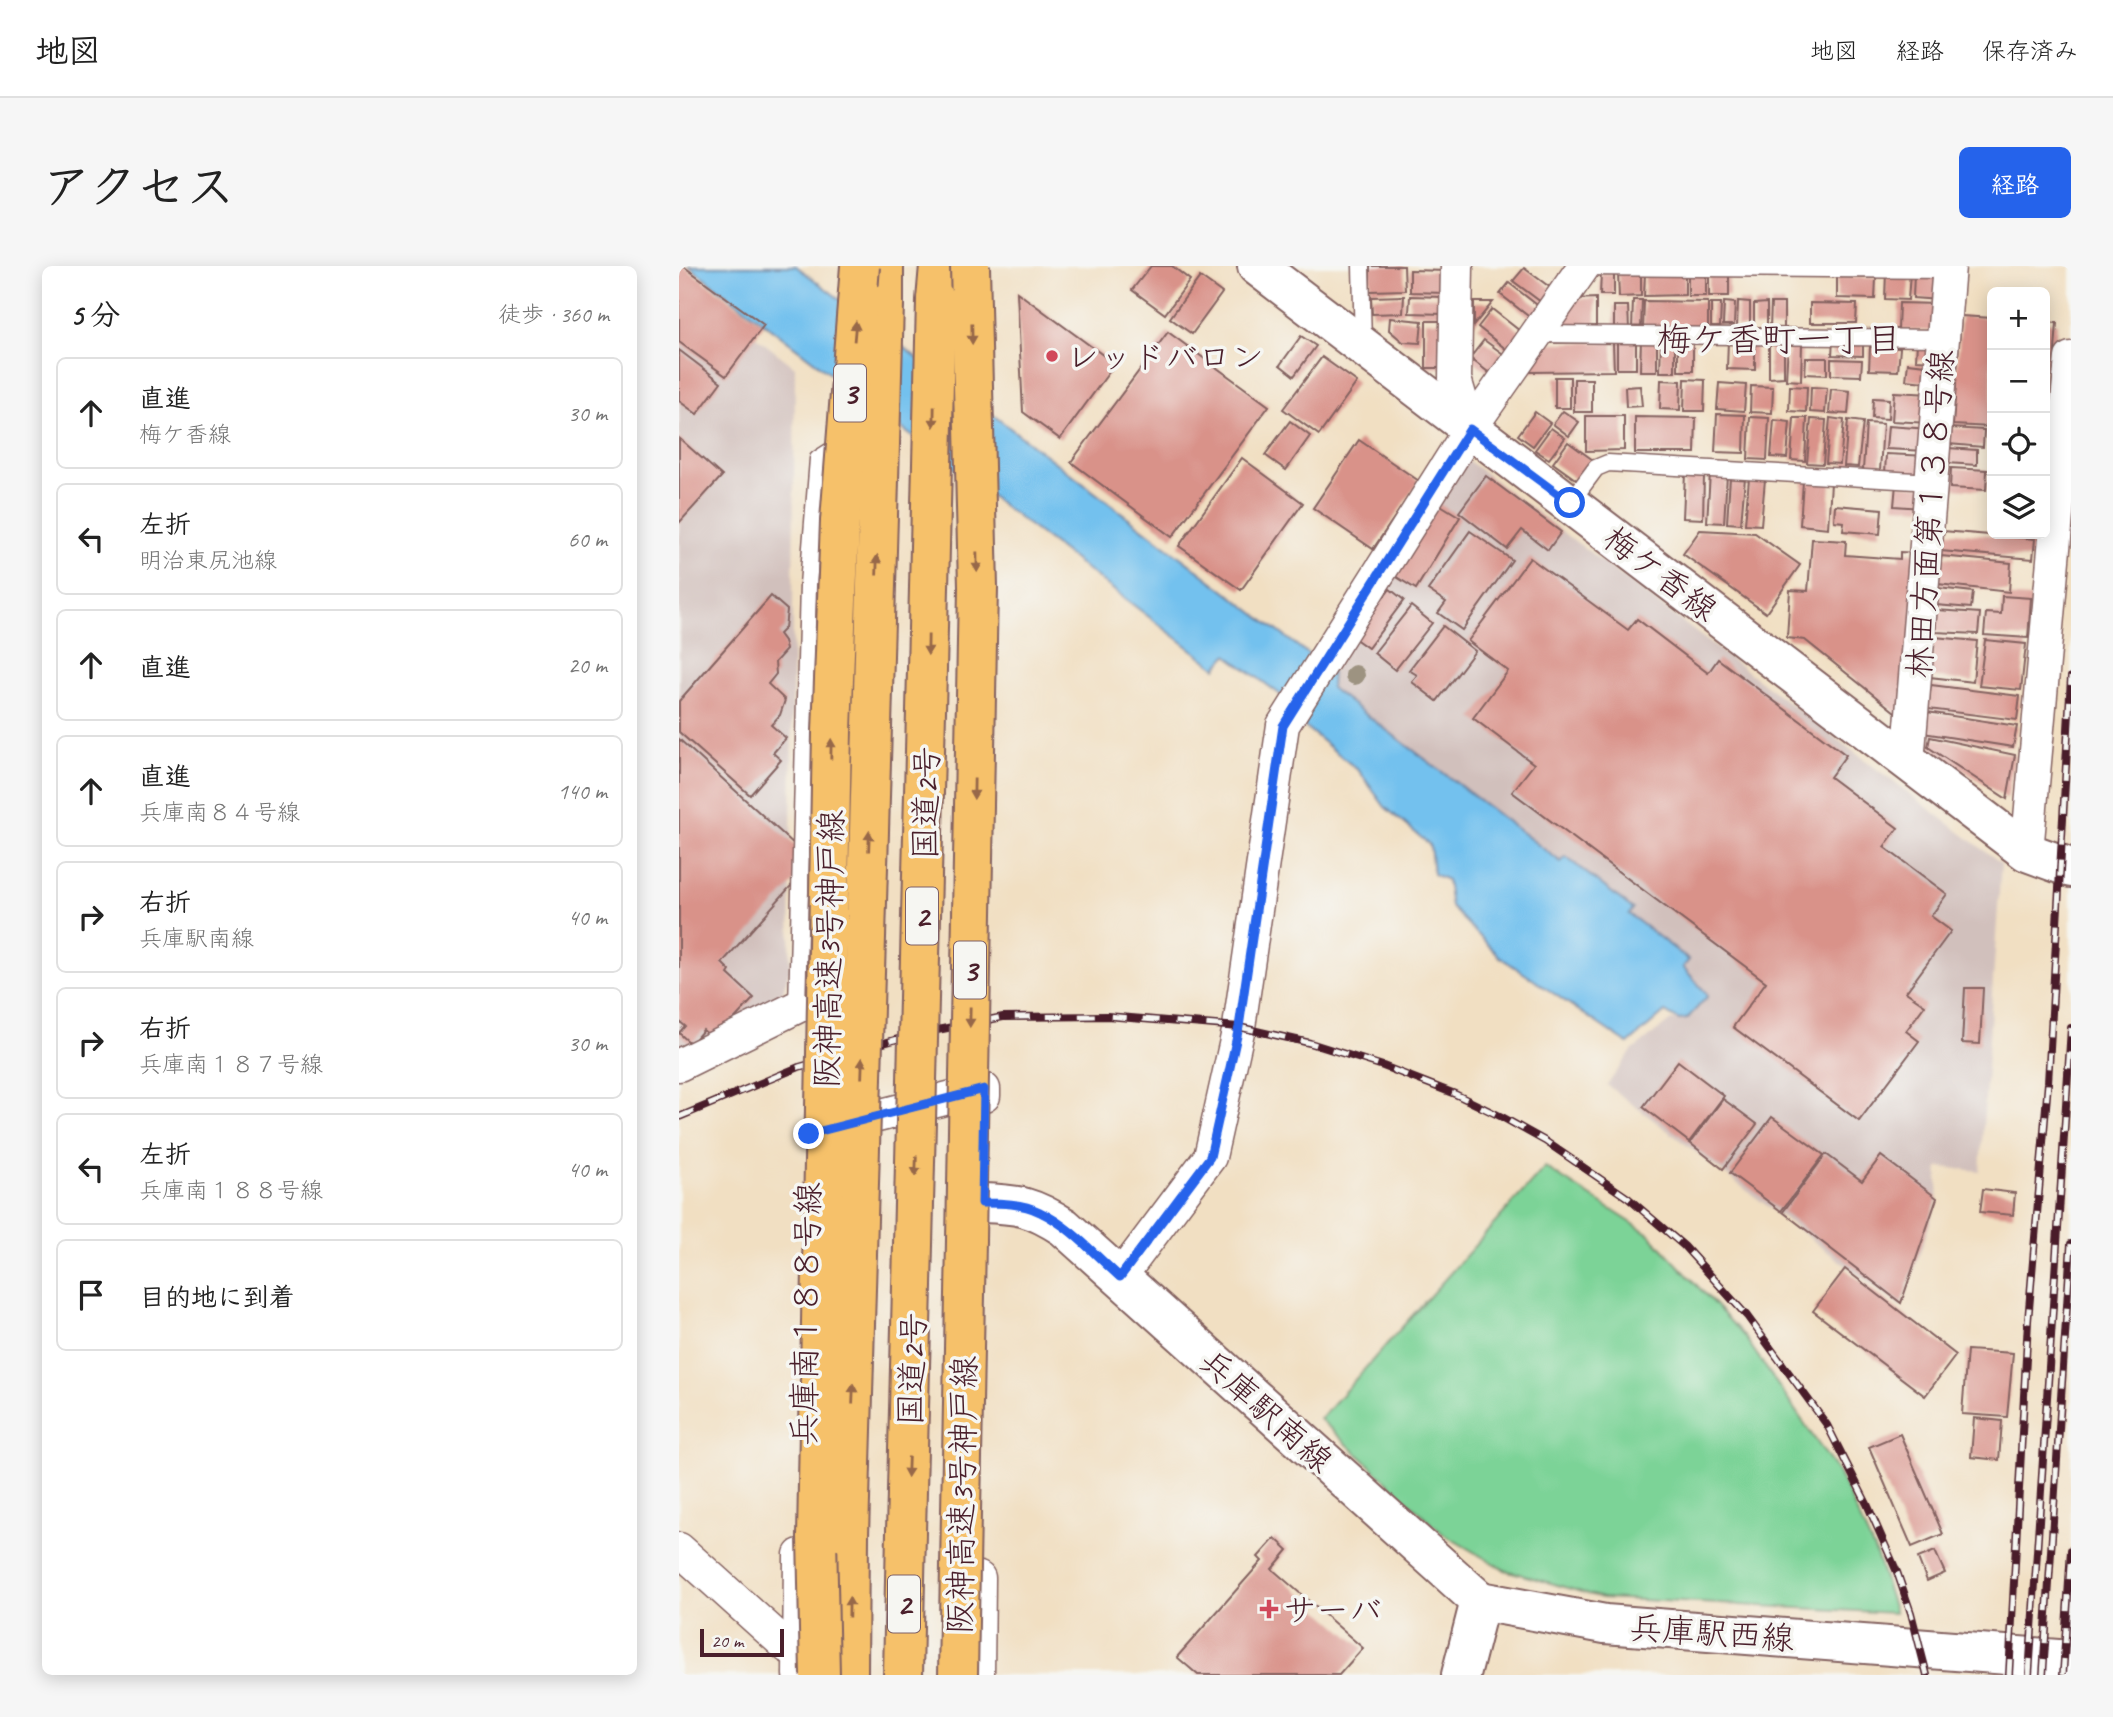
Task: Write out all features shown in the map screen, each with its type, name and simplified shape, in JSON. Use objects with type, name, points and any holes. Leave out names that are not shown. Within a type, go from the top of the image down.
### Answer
[{"type":"highway","name":"阪神高速3号神戸線","points":[[805,1667],[817,1523],[832,732],[840,521],[860,266]]},
{"type":"highway","name":"国道2号","points":[[848,1675],[849,1535],[884,266]]},
{"type":"highway","name":"阪神高速3号神戸線","points":[[958,1675],[978,587],[970,266]]},
{"type":"highway","name":"国道2号","points":[[903,1675],[938,283]]},
{"type":"street","name":"梅ケ香線","points":[[1257,266],[2028,852],[2071,868]]},
{"type":"street","points":[[1457,266],[1455,379],[1470,429]]},
{"type":"street","points":[[1120,1277],[1210,1157],[1239,1027],[1283,726],[1470,429],[1584,267]]},
{"type":"street","name":"林田方面第１３８号線","points":[[1909,762],[1948,268]]},
{"type":"street","points":[[2028,852],[2071,359]]},
{"type":"street","points":[[679,1065],[797,1007]]},
{"type":"street","name":"兵庫南１８８号線","points":[[805,1667],[809,1134],[984,1089],[982,1203]]},
{"type":"street","points":[[978,1675],[982,1203]]},
{"type":"street","name":"兵庫駅南線","points":[[982,1203],[1012,1203],[1040,1211],[1064,1227],[1480,1601]]},
{"type":"street","points":[[679,1549],[788,1647],[805,1667]]},
{"type":"street","points":[[1461,1675],[1480,1601]]},
{"type":"street","name":"兵庫駅西線","points":[[1480,1601],[1605,1624],[2071,1660]]},
{"type":"lane","points":[[1361,266],[1364,347]]},
{"type":"lane","points":[[1584,267],[1948,268]]},
{"type":"lane","points":[[1537,334],[1943,338]]},
{"type":"lane","points":[[797,1007],[807,585],[818,459],[881,419]]},
{"type":"lane","points":[[1570,503],[1597,468],[1608,463],[1932,482]]},
{"type":"shaded area","points":[[679,277],[795,367],[790,969],[782,994],[765,1007],[679,1054]]},
{"type":"shaded area","points":[[1465,458],[2001,863],[1980,1171],[1938,1167],[1938,1200],[1901,1307],[1607,1085],[1632,1051],[1671,1020],[1687,1019],[1693,1015],[1706,992],[1683,967],[1689,960],[1629,914],[1633,909],[1566,857],[1561,863],[1331,688],[1332,672]]},
{"type":"green space","points":[[1545,1167],[1649,1234],[1744,1336],[1839,1474],[1876,1554],[1895,1613],[1602,1598],[1505,1570],[1443,1534],[1320,1419]]},
{"type":"water","points":[[689,266],[796,266],[1332,672],[1331,688],[1561,862],[1566,857],[1633,909],[1629,914],[1689,960],[1683,967],[1707,997],[1687,1019],[1679,1020],[1665,1012],[1628,1044],[1500,957],[1451,907],[1447,880],[1433,874],[1430,845],[1385,807],[1359,771],[1304,726],[1309,716],[1227,655],[1216,668]]},
{"type":"building","points":[[679,266],[683,266],[764,325],[726,376],[679,342]]},
{"type":"building","points":[[1151,266],[1172,266],[1190,280],[1165,314],[1132,290]]},
{"type":"building","points":[[1370,266],[1404,266],[1405,290],[1370,291]]},
{"type":"building","points":[[1524,268],[1555,291],[1545,305],[1513,281]]},
{"type":"building","points":[[1410,270],[1447,271],[1446,293],[1410,292]]},
{"type":"building","points":[[1706,271],[1706,296],[1688,296],[1688,272]]},
{"type":"building","points":[[1641,272],[1641,296],[1619,297],[1618,273]]},
{"type":"building","points":[[1886,272],[1910,273],[1908,300],[1885,299]]},
{"type":"building","points":[[1601,273],[1614,274],[1614,295],[1600,295]]},
{"type":"building","points":[[1645,273],[1685,273],[1685,295],[1644,296]]},
{"type":"building","points":[[1709,274],[1729,274],[1729,296],[1709,296]]},
{"type":"building","points":[[1914,274],[1941,276],[1939,300],[1913,298]]},
{"type":"building","points":[[1200,277],[1222,293],[1192,334],[1170,318]]},
{"type":"building","points":[[1837,277],[1876,278],[1875,299],[1837,298]]},
{"type":"building","points":[[1509,283],[1541,308],[1532,319],[1500,294]]},
{"type":"building","points":[[1017,292],[1115,364],[1060,439],[1023,412]]},
{"type":"building","points":[[1404,296],[1403,313],[1372,314],[1371,297]]},
{"type":"building","points":[[1410,296],[1444,297],[1444,314],[1409,313]]},
{"type":"building","points":[[1596,298],[1596,329],[1554,329],[1576,299]]},
{"type":"building","points":[[1633,300],[1642,300],[1641,329],[1632,329]]},
{"type":"building","points":[[1644,301],[1708,302],[1708,330],[1643,329]]},
{"type":"building","points":[[1738,301],[1750,302],[1750,327],[1737,327]]},
{"type":"building","points":[[1474,302],[1493,302],[1474,325]]},
{"type":"building","points":[[1724,302],[1735,303],[1734,325],[1723,325]]},
{"type":"building","points":[[1711,303],[1721,303],[1720,327],[1711,327]]},
{"type":"building","points":[[1767,303],[1767,327],[1754,327],[1754,304]]},
{"type":"building","points":[[1771,303],[1784,303],[1784,328],[1770,328]]},
{"type":"building","points":[[1810,303],[1857,304],[1856,323],[1810,323]]},
{"type":"building","points":[[1899,303],[1937,304],[1936,331],[1898,330]]},
{"type":"building","points":[[1614,306],[1628,306],[1629,330],[1614,330]]},
{"type":"building","points":[[1492,309],[1525,335],[1511,353],[1478,327]]},
{"type":"building","points":[[1961,316],[1987,318],[1987,427],[1953,425]]},
{"type":"building","points":[[1390,318],[1422,321],[1420,343],[1403,342],[1389,330]]},
{"type":"building","points":[[1426,321],[1447,321],[1447,368],[1426,368]]},
{"type":"building","points":[[2050,322],[2057,323],[2050,418]]},
{"type":"building","points":[[1168,332],[1269,406],[1172,537],[1071,462]]},
{"type":"building","points":[[1301,336],[1316,346],[1294,376],[1280,365]]},
{"type":"building","points":[[1484,340],[1506,356],[1492,375],[1470,358]]},
{"type":"building","points":[[1617,340],[1636,340],[1636,369],[1617,369]]},
{"type":"building","points":[[1641,340],[1657,340],[1657,371],[1640,371]]},
{"type":"building","points":[[1728,340],[1755,341],[1755,370],[1727,369]]},
{"type":"building","points":[[1833,340],[1863,341],[1863,356],[1832,355]]},
{"type":"building","points":[[1661,341],[1675,341],[1675,372],[1660,372]]},
{"type":"building","points":[[1678,341],[1693,342],[1693,371],[1678,371]]},
{"type":"building","points":[[1613,342],[1614,371],[1530,372],[1530,365],[1546,343]]},
{"type":"building","points":[[1788,342],[1802,343],[1801,381],[1786,380]]},
{"type":"building","points":[[1917,343],[1935,343],[1934,361],[1916,360]]},
{"type":"building","points":[[1769,345],[1784,345],[1784,377],[1769,378]]},
{"type":"building","points":[[1870,347],[1900,348],[1898,371],[1869,370]]},
{"type":"building","points":[[679,350],[721,382],[697,414],[679,401]]},
{"type":"building","points":[[1322,357],[1357,382],[1319,435],[1283,409]]},
{"type":"building","points":[[1806,358],[1827,358],[1827,375],[1805,374]]},
{"type":"building","points":[[1831,359],[1862,360],[1861,376],[1831,375]]},
{"type":"building","points":[[1908,363],[1935,366],[1934,383],[1906,380]]},
{"type":"building","points":[[1555,377],[1570,377],[1570,408],[1555,408]]},
{"type":"building","points":[[1574,379],[1592,379],[1592,412],[1574,412]]},
{"type":"building","points":[[1685,379],[1705,380],[1704,411],[1684,411]]},
{"type":"building","points":[[1661,380],[1681,381],[1680,410],[1660,409]]},
{"type":"building","points":[[1719,383],[1746,385],[1744,411],[1717,409]]},
{"type":"building","points":[[1640,386],[1642,406],[1626,407],[1625,387]]},
{"type":"building","points":[[1751,386],[1773,387],[1772,413],[1750,412]]},
{"type":"building","points":[[1790,386],[1807,387],[1806,412],[1789,411]]},
{"type":"building","points":[[1811,387],[1827,388],[1825,413],[1810,412]]},
{"type":"building","points":[[1831,389],[1850,391],[1848,414],[1829,413]]},
{"type":"building","points":[[1894,392],[1931,394],[1930,423],[1892,421]]},
{"type":"building","points":[[1873,398],[1889,399],[1888,419],[1872,418]]},
{"type":"building","points":[[1563,411],[1579,422],[1569,436],[1553,424]]},
{"type":"building","points":[[1535,412],[1550,423],[1533,446],[1518,435]]},
{"type":"building","points":[[1717,414],[1745,415],[1744,453],[1715,452]]},
{"type":"building","points":[[1586,416],[1624,416],[1624,450],[1586,451]]},
{"type":"building","points":[[1635,417],[1696,418],[1695,453],[1635,453]]},
{"type":"building","points":[[1750,417],[1769,418],[1767,460],[1748,459]]},
{"type":"building","points":[[1794,418],[1807,418],[1805,461],[1791,460]]},
{"type":"building","points":[[1830,418],[1844,420],[1840,464],[1826,463]]},
{"type":"building","points":[[1811,419],[1826,420],[1823,464],[1807,463]]},
{"type":"building","points":[[1774,420],[1790,422],[1787,458],[1771,457]]},
{"type":"building","points":[[1848,420],[1863,422],[1858,467],[1844,466]]},
{"type":"building","points":[[1290,421],[1310,436],[1286,470],[1265,455]]},
{"type":"building","points":[[1866,423],[1883,424],[1880,471],[1863,470]]},
{"type":"building","points":[[1888,426],[1929,429],[1927,451],[1886,449]]},
{"type":"building","points":[[1551,428],[1565,438],[1549,459],[1535,450]]},
{"type":"building","points":[[1950,428],[1984,430],[1983,447],[1949,444]]},
{"type":"building","points":[[679,438],[722,476],[679,523]]},
{"type":"building","points":[[1359,440],[1419,481],[1373,549],[1313,508]]},
{"type":"building","points":[[1568,442],[1593,460],[1578,481],[1553,463]]},
{"type":"building","points":[[1948,448],[1977,450],[1977,465],[1947,463]]},
{"type":"building","points":[[1886,454],[1928,456],[1926,476],[1885,474]]},
{"type":"building","points":[[1242,458],[1303,503],[1241,590],[1179,546]]},
{"type":"building","points":[[1951,468],[1987,470],[1986,490],[1950,488]]},
{"type":"building","points":[[1685,473],[1704,474],[1703,519],[1683,518]]},
{"type":"building","points":[[1710,473],[1727,474],[1724,523],[1707,522]]},
{"type":"building","points":[[1486,476],[1561,532],[1548,550],[1522,530],[1507,549],[1459,512]]},
{"type":"building","points":[[1730,477],[1745,477],[1741,524],[1727,523]]},
{"type":"building","points":[[1749,478],[1765,479],[1761,525],[1745,524]]},
{"type":"building","points":[[1803,481],[1831,483],[1828,528],[1800,525]]},
{"type":"building","points":[[1896,484],[1924,487],[1922,508],[1894,506]]},
{"type":"building","points":[[1439,504],[1460,517],[1416,589],[1395,576]]},
{"type":"building","points":[[1835,505],[1882,509],[1880,534],[1843,531],[1844,522],[1834,521]]},
{"type":"building","points":[[1700,530],[1755,533],[1800,565],[1766,613],[1683,554]]},
{"type":"building","points":[[1470,531],[1512,560],[1462,630],[1438,613],[1446,602],[1428,590]]},
{"type":"building","points":[[1943,531],[1987,535],[1987,539],[2035,539],[2033,559],[1941,551]]},
{"type":"building","points":[[1812,539],[1846,541],[1845,555],[1900,559],[1900,552],[1918,553],[1905,720],[1805,640],[1787,638],[1790,590],[1808,591]]},
{"type":"building","points":[[1941,556],[2011,563],[2009,592],[1938,584]]},
{"type":"building","points":[[1530,558],[1628,630],[1637,619],[1708,673],[1718,659],[1846,755],[1830,777],[1898,828],[1884,847],[1947,894],[1931,916],[1951,931],[1906,992],[1925,1005],[1906,1031],[1919,1041],[1859,1121],[1733,1027],[1766,982],[1512,792],[1534,764],[1473,718],[1508,671],[1468,641]]},
{"type":"building","points":[[1938,588],[1973,592],[1971,608],[1936,605]]},
{"type":"building","points":[[1390,589],[1404,600],[1368,648],[1354,638]]},
{"type":"building","points":[[771,596],[787,610],[785,628],[779,634],[786,650],[775,662],[776,674],[768,684],[785,700],[780,715],[771,725],[786,738],[773,753],[781,760],[750,795],[679,732],[679,701]]},
{"type":"building","points":[[2002,596],[2031,598],[2028,638],[1984,635],[1986,613],[2001,614]]},
{"type":"building","points":[[1411,606],[1432,623],[1395,670],[1374,653]]},
{"type":"building","points":[[1936,610],[1980,613],[1978,634],[1935,632]]},
{"type":"building","points":[[1443,626],[1475,651],[1437,701],[1412,682],[1417,675],[1409,670]]},
{"type":"building","points":[[1934,637],[1977,641],[1973,682],[1930,677]]},
{"type":"building","points":[[1985,640],[2026,644],[2021,690],[1979,686]]},
{"type":"building","points":[[1931,685],[2020,696],[2017,720],[1928,709]]},
{"type":"building","points":[[1927,712],[2017,726],[2013,747],[1923,733]]},
{"type":"building","points":[[1930,737],[2015,755],[2007,799],[1928,747]]},
{"type":"building","points":[[679,739],[796,846],[798,878],[722,963],[730,971],[728,974],[754,998],[723,1031],[711,1037],[703,1030],[691,1044],[679,1033],[685,1026],[679,1021]]},
{"type":"building","points":[[1965,988],[1983,988],[1980,1044],[1962,1043]]},
{"type":"building","points":[[1678,1061],[1724,1096],[1689,1142],[1643,1107]]},
{"type":"building","points":[[1723,1099],[1757,1124],[1723,1169],[1690,1143]]},
{"type":"building","points":[[1772,1117],[1824,1155],[1781,1211],[1730,1173]]},
{"type":"building","points":[[1826,1154],[1862,1181],[1881,1156],[1937,1198],[1901,1303],[1783,1212]]},
{"type":"building","points":[[1983,1189],[2015,1193],[2013,1215],[1980,1212]]},
{"type":"building","points":[[1845,1269],[1956,1355],[1925,1396],[1813,1311]]},
{"type":"building","points":[[1967,1350],[2013,1353],[2007,1417],[1962,1414]]},
{"type":"building","points":[[1974,1418],[2002,1421],[1999,1460],[1971,1457]]},
{"type":"building","points":[[1900,1434],[1943,1534],[1912,1547],[1869,1447]]},
{"type":"building","name":"サーバ","points":[[1275,1538],[1288,1550],[1272,1569],[1363,1648],[1339,1675],[1198,1675],[1177,1657],[1262,1561],[1258,1557]]},
{"type":"building","points":[[1935,1551],[1945,1573],[1927,1581],[1918,1558]]},
{"type":"railway","points":[[2009,1675],[2028,1321],[2048,1083],[2071,677]]},
{"type":"railway","points":[[679,1117],[799,1067],[912,1035],[1003,1017],[1107,1016],[1239,1027],[1310,1043],[1383,1066],[1455,1094],[1545,1141],[1628,1198],[1684,1246],[1747,1316],[1827,1425],[1867,1504],[1897,1572],[1927,1675]]},
{"type":"railway","points":[[2029,1675],[2071,1028]]},
{"type":"railway","points":[[2043,1675],[2071,1244]]},
{"type":"railway","points":[[2063,1675],[2071,1550]]},
{"type":"place","name":"レッドバロン","points":[[1052,356]]},
{"type":"place","name":"サーバ","points":[[1269,1609]]},
{"type":"district","name":"梅ケ香町一丁目","points":[[1779,339]]},
{"type":"route","points":[[809,1134],[984,1089],[982,1203],[1012,1203],[1040,1211],[1064,1227],[1120,1277],[1210,1157],[1239,1027],[1283,726],[1470,429],[1570,503]]}]
